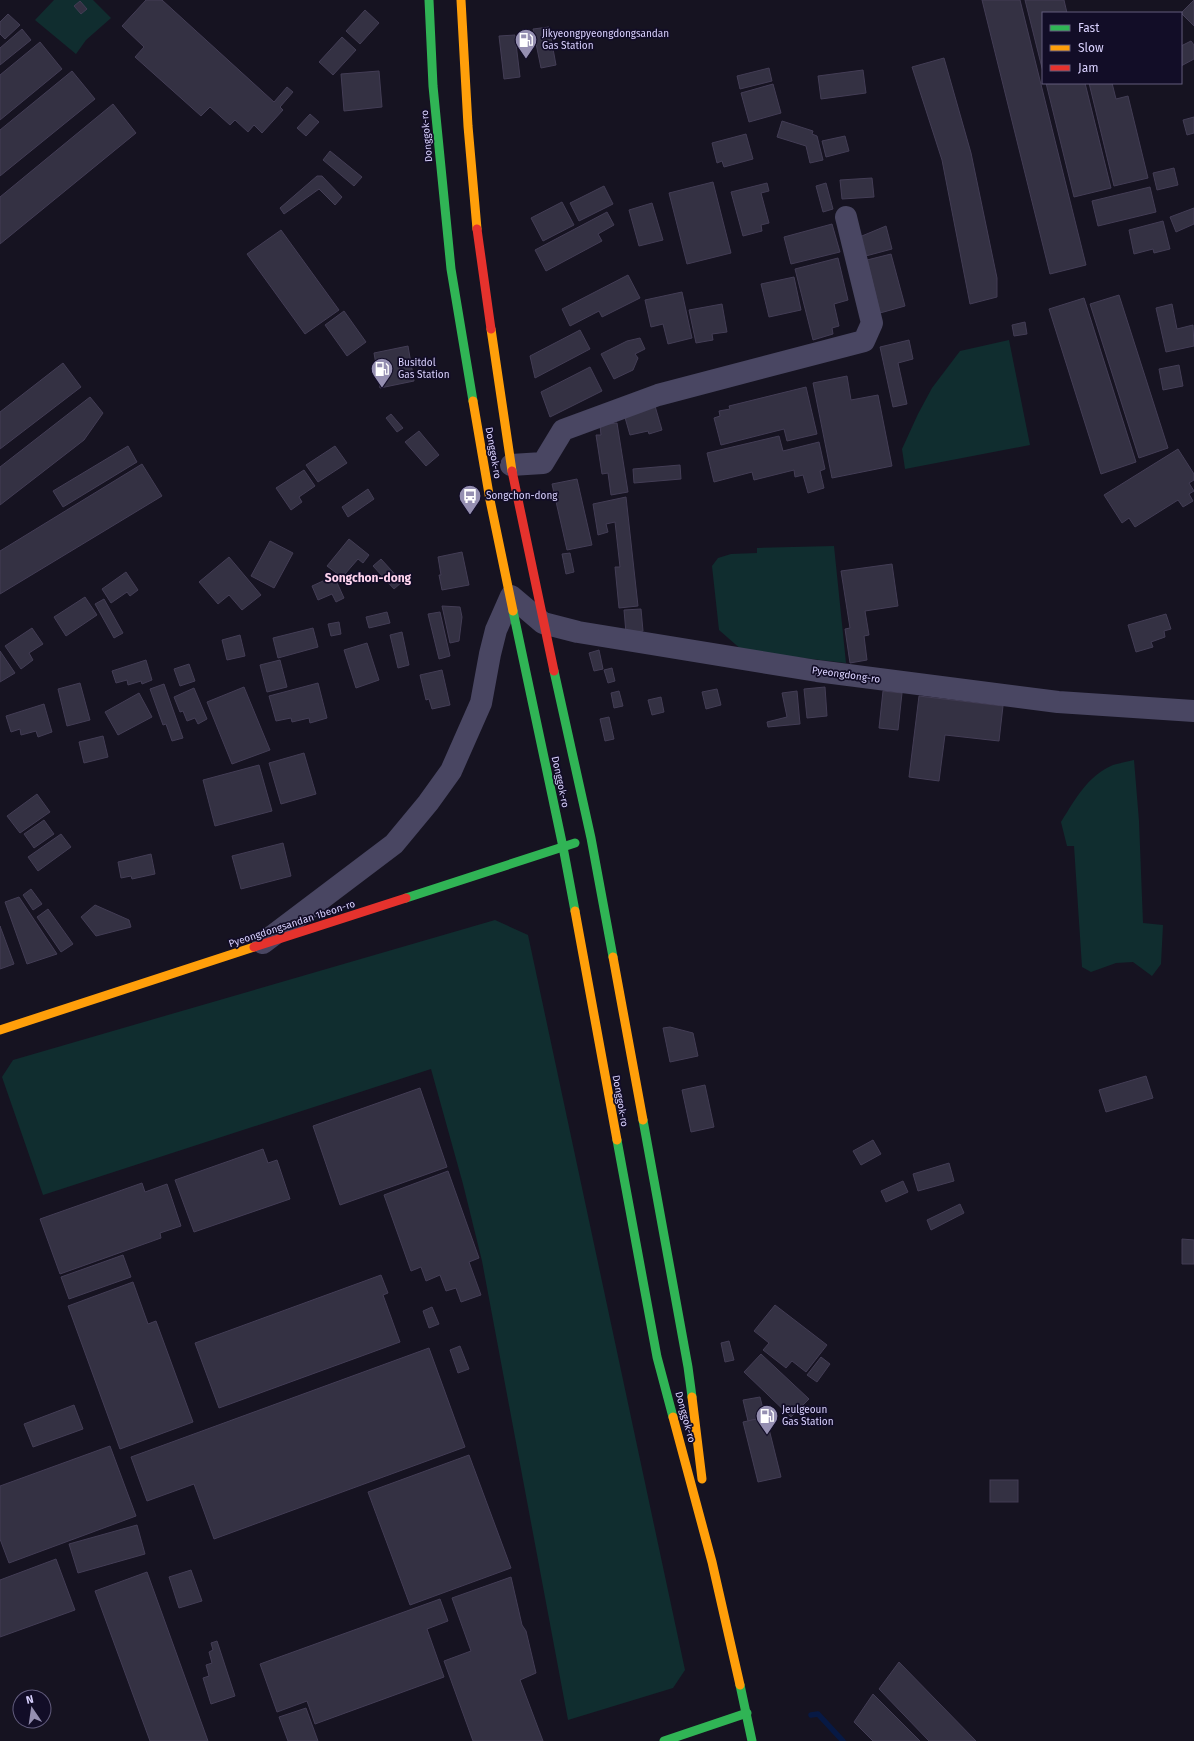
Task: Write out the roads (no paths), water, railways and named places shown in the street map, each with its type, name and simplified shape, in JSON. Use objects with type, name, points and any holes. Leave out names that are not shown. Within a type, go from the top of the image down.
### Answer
[{"type":"main road","name":"Donggok-ro","points":[[429,0],[433,86],[450,269],[490,500],[562,847],[657,1357],[712,1562],[747,1713],[752,1741]]},
{"type":"main road","name":"Donggok-ro","points":[[461,0],[468,126],[480,257],[511,465],[543,622],[591,838],[688,1367],[712,1562]]},
{"type":"main road","name":"Pyeongdongsandan 1beon-ro","points":[[0,1030],[257,948],[591,838]]},
{"type":"main road","points":[[664,1741],[747,1713]]},
{"type":"street","points":[[511,465],[543,463],[563,430],[658,395],[864,341],[872,324],[846,217]]},
{"type":"street","name":"Pyeongdong-ro","points":[[511,596],[543,622],[578,632],[817,671],[1058,702],[1194,711]]},
{"type":"street","points":[[257,948],[394,844],[428,803],[451,771],[481,703],[496,630],[511,596]]},
{"type":"waterway","points":[[811,1715],[818,1714],[843,1741]]},
{"type":"place","name":"Jikyeongpyeongdongsandan Gas Station","points":[[526,60]]},
{"type":"place","name":"Busitdol Gas Station","points":[[382,388]]},
{"type":"place","name":"Songchon-dong","points":[[470,516]]},
{"type":"place","name":"Jeulgeoun Gas Station","points":[[767,1436]]},
{"type":"district","name":"Songchon-dong","points":[[368,578]]}]
